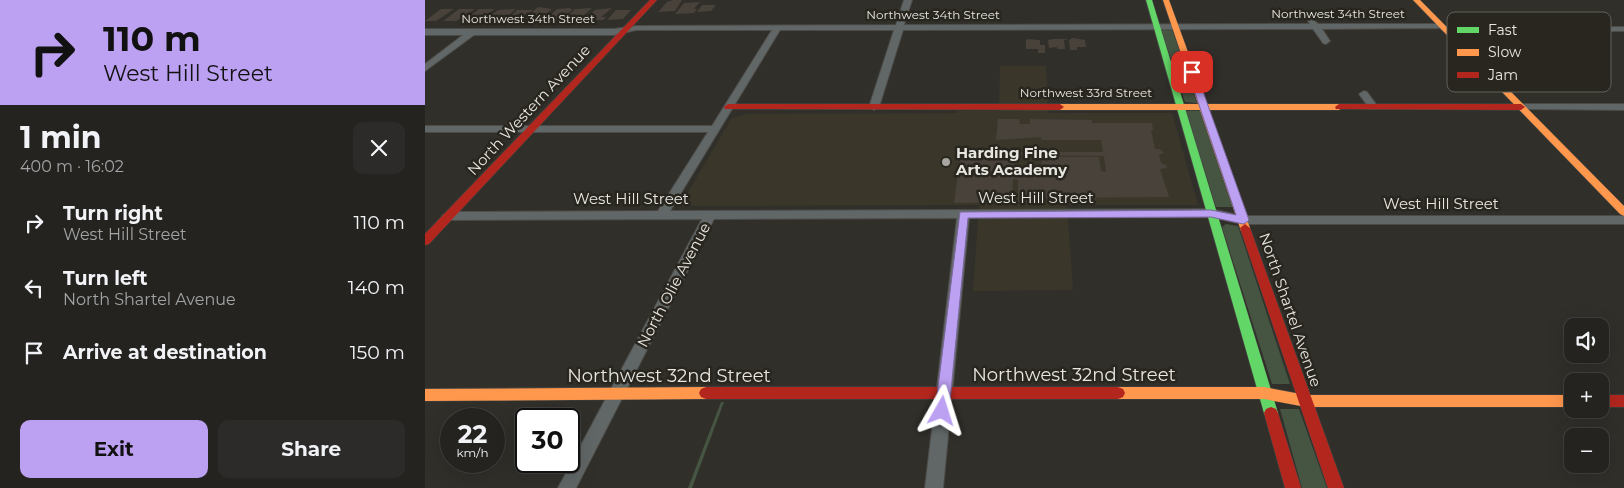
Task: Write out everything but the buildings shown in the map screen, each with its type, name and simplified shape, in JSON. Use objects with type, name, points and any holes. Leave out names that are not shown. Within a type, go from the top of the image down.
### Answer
[{"type":"street","name":"North Western Avenue","points":[[425,241],[654,0]]},
{"type":"street","points":[[874,107],[908,0]]},
{"type":"street","points":[[1149,0],[1293,488]]},
{"type":"street","name":"North Shartel Avenue","points":[[1166,0],[1336,488]]},
{"type":"street","points":[[1416,0],[1447,31]]},
{"type":"street","name":"Northwest 34th Street","points":[[425,32],[614,32],[626,29],[1175,26],[1313,22],[1447,27]]},
{"type":"street","points":[[1313,22],[1326,41]]},
{"type":"street","points":[[662,215],[777,28]]},
{"type":"street","name":"Northwest 34th Street","points":[[1611,29],[1624,29]]},
{"type":"street","points":[[425,68],[472,32]]},
{"type":"street","points":[[1506,92],[1624,212]]},
{"type":"street","points":[[1363,94],[1373,107]]},
{"type":"street","name":"Northwest 33rd Street","points":[[728,107],[1624,107]]},
{"type":"street","points":[[425,129],[714,129]]},
{"type":"street","name":"North Olie Avenue","points":[[567,488],[711,214]]},
{"type":"street","points":[[934,488],[963,214]]},
{"type":"street","name":"West Hill Street","points":[[448,216],[1211,214],[1243,220],[1624,220]]},
{"type":"street","name":"Northwest 32nd Street","points":[[425,395],[944,392],[1264,393],[1306,401],[1564,401]]},
{"type":"street","points":[[1609,401],[1624,401]]},
{"type":"shaded area","name":"Harding Fine Arts Academy","points":[[1000,66],[1046,66],[1048,113],[1172,113],[1198,205],[1067,205],[1073,290],[973,291],[979,205],[680,206],[731,119],[747,114],[999,111]]},
{"type":"green space","points":[[1161,29],[1172,29],[1197,103],[1185,102]]},
{"type":"green space","points":[[1186,111],[1201,111],[1233,207],[1216,207]]},
{"type":"green space","points":[[1226,224],[1238,226],[1290,384],[1272,384],[1222,227]]},
{"type":"green space","points":[[721,402],[724,402],[692,488],[688,488]]},
{"type":"green space","points":[[1280,409],[1299,409],[1327,488],[1302,488]]},
{"type":"traffic: fast","points":[[1149,0],[1271,413]]},
{"type":"traffic: slow","points":[[1166,0],[1245,228]]},
{"type":"traffic: slow","points":[[1416,0],[1447,32]]},
{"type":"traffic: slow","points":[[1506,92],[1624,212]]},
{"type":"traffic: slow","points":[[1060,107],[1339,107]]},
{"type":"traffic: slow","points":[[425,395],[706,393]]},
{"type":"traffic: slow","points":[[1118,393],[1264,393],[1306,401],[1564,401]]},
{"type":"traffic: jam","points":[[425,241],[654,0]]},
{"type":"traffic: jam","points":[[728,107],[1060,107]]},
{"type":"traffic: jam","points":[[1339,107],[1521,107]]},
{"type":"traffic: jam","points":[[1245,228],[1336,488]]},
{"type":"traffic: jam","points":[[706,393],[1118,393]]},
{"type":"traffic: jam","points":[[1609,401],[1624,401]]},
{"type":"traffic: jam","points":[[1271,413],[1293,488]]},
{"type":"place","name":"Harding Fine Arts Academy","points":[[946,162]]},
{"type":"route","points":[[942,411],[963,214],[1211,214],[1243,220],[1192,72]]}]
